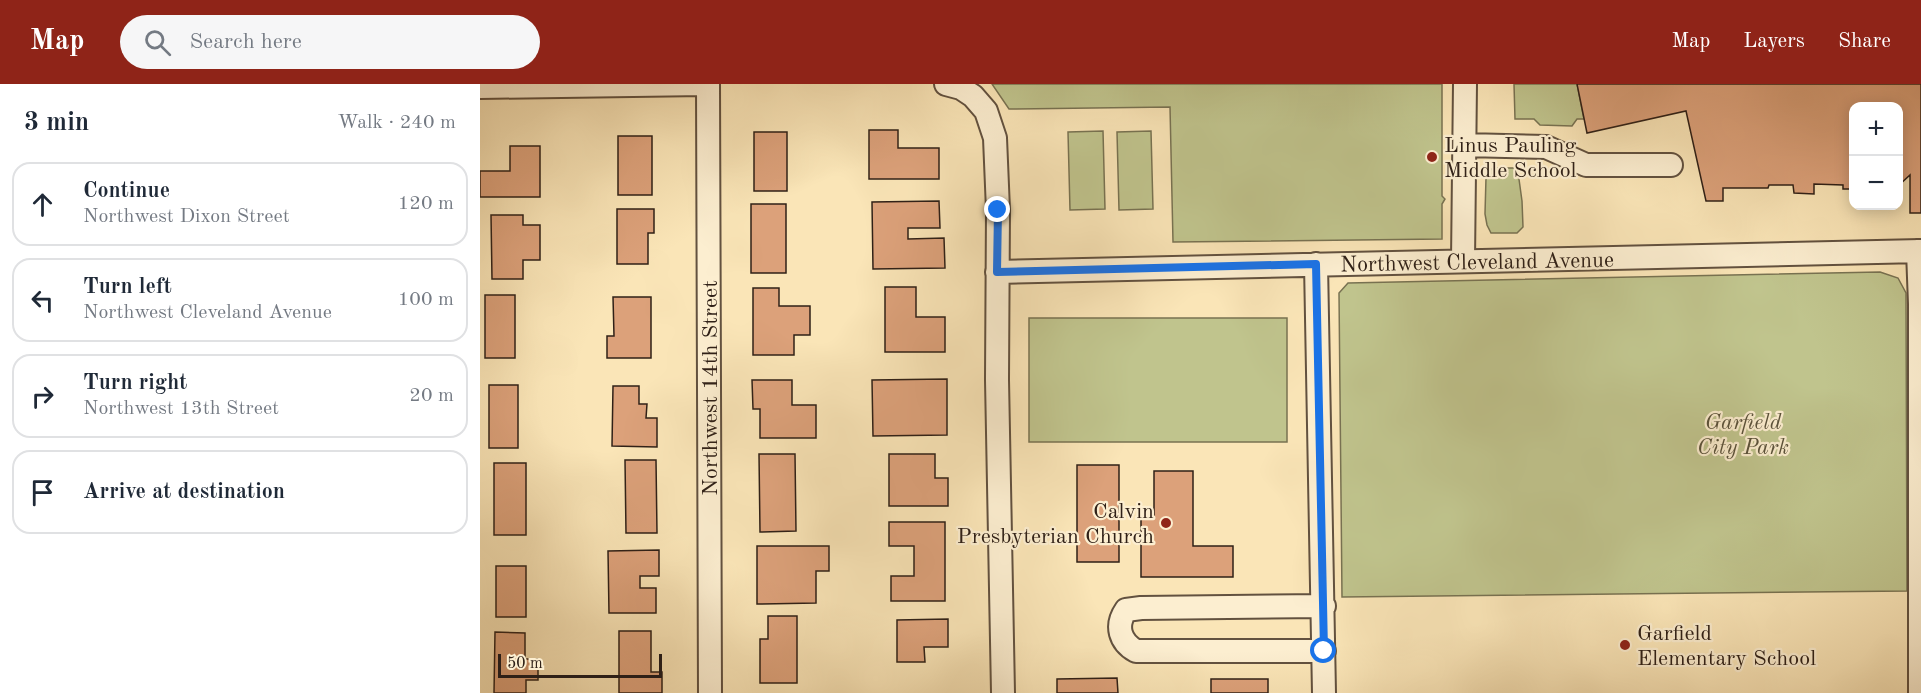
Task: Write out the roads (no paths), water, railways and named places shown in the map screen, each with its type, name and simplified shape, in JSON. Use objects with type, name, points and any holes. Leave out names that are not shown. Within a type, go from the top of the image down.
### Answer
[{"type":"street","points":[[480,87],[706,84]]},
{"type":"street","name":"Northwest 14th Street","points":[[706,84],[710,693]]},
{"type":"street","points":[[946,84],[961,88],[973,96],[986,111],[995,138],[1003,693]]},
{"type":"street","points":[[1463,261],[1465,84]]},
{"type":"street","points":[[1465,145],[1546,147],[1586,165],[1671,165]]},
{"type":"street","points":[[1919,251],[1920,693]]},
{"type":"street","name":"Northwest Cleveland Avenue","points":[[997,272],[1919,251]]},
{"type":"street","points":[[1316,264],[1324,693]]},
{"type":"street","points":[[1324,606],[1141,608],[1126,610],[1121,618],[1120,633],[1122,640],[1136,651],[1324,651]]},
{"type":"place","name":"Linus Pauling Middle School","points":[[1432,157]]},
{"type":"place","name":"Calvin Presbyterian Church","points":[[1166,523]]},
{"type":"place","name":"Garfield Elementary School","points":[[1625,645]]},
{"type":"park label","name":"Garfield City Park","points":[[1743,434]]}]
